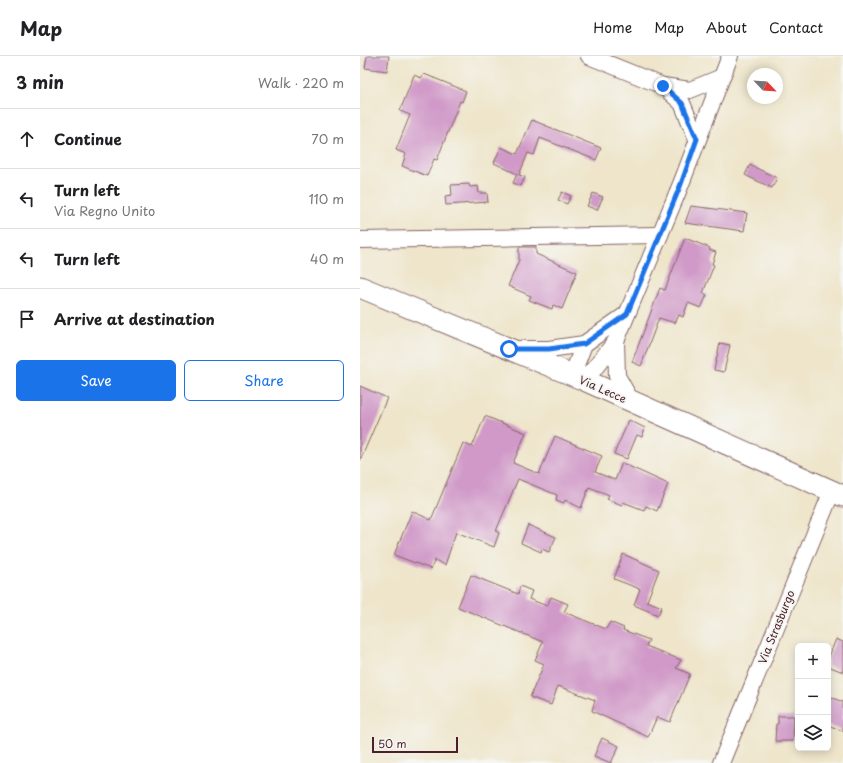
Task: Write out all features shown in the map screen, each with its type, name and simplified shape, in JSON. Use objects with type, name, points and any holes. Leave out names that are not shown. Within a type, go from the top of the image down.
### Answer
[{"type":"main road","name":"Via Lecce","points":[[360,287],[582,379],[838,493]]},
{"type":"street","points":[[589,56],[686,96],[698,95],[710,106]]},
{"type":"street","points":[[584,344],[575,368],[582,379],[594,369],[616,341],[660,236],[730,56]]},
{"type":"street","points":[[686,96],[722,77]]},
{"type":"street","points":[[686,96],[697,139]]},
{"type":"street","points":[[360,240],[660,236]]},
{"type":"street","points":[[509,349],[549,349],[584,344],[627,314]]},
{"type":"street","points":[[616,341],[617,376],[631,401]]},
{"type":"street","name":"Via Strasburgo","points":[[721,763],[838,493]]},
{"type":"building","points":[[367,56],[389,56],[387,71],[365,68]]},
{"type":"building","points":[[424,74],[466,91],[462,102],[460,101],[437,160],[434,159],[427,176],[402,166],[406,154],[396,150],[410,115],[400,111],[414,75],[421,78]]},
{"type":"building","points":[[532,120],[601,148],[596,160],[540,138],[534,155],[528,153],[519,175],[525,177],[521,186],[513,183],[517,174],[494,163],[501,147],[517,154]]},
{"type":"building","points":[[750,165],[777,178],[772,188],[745,175]]},
{"type":"building","points":[[469,184],[470,187],[478,186],[479,193],[487,193],[488,202],[446,205],[445,196],[452,195],[451,185]]},
{"type":"building","points":[[562,192],[571,196],[567,204],[558,200]]},
{"type":"building","points":[[593,193],[603,197],[597,210],[587,206]]},
{"type":"building","points":[[691,206],[747,213],[744,231],[685,223]]},
{"type":"building","points":[[685,238],[716,252],[712,264],[714,265],[703,293],[707,295],[701,308],[688,303],[683,317],[679,315],[675,323],[659,318],[641,366],[632,362],[660,288],[665,290]]},
{"type":"building","points":[[519,247],[536,247],[536,254],[577,272],[562,309],[553,305],[552,309],[529,300],[531,296],[508,286],[519,260]]},
{"type":"building","points":[[720,343],[730,345],[724,372],[714,370]]},
{"type":"building","points":[[360,386],[387,398],[360,461]]},
{"type":"building","points":[[485,416],[526,433],[513,463],[539,474],[555,436],[602,456],[595,472],[615,480],[622,463],[668,484],[657,511],[646,506],[644,510],[623,502],[622,505],[607,499],[609,495],[589,487],[581,508],[565,500],[564,503],[556,500],[557,495],[518,479],[496,531],[499,533],[494,547],[456,532],[445,565],[435,560],[431,569],[394,555],[412,511],[431,520],[463,443],[472,447]]},
{"type":"building","points":[[629,420],[645,428],[642,437],[637,435],[627,459],[614,454]]},
{"type":"building","points":[[528,525],[556,537],[549,552],[542,549],[541,552],[521,543]]},
{"type":"building","points":[[623,554],[659,570],[647,601],[662,607],[658,615],[634,605],[640,589],[614,579]]},
{"type":"building","points":[[471,575],[518,594],[520,586],[532,591],[529,599],[547,606],[551,597],[568,604],[564,612],[606,629],[610,622],[624,628],[623,630],[649,640],[646,646],[681,660],[676,668],[690,674],[670,722],[657,717],[648,737],[592,711],[595,700],[558,686],[551,705],[530,697],[544,664],[535,660],[543,642],[458,607]]},
{"type":"building","points":[[836,639],[843,642],[843,672],[831,667],[831,652]]},
{"type":"building","points":[[831,697],[843,702],[843,731],[831,726]]},
{"type":"building","points":[[778,716],[794,716],[793,741],[775,741]]},
{"type":"building","points":[[602,738],[619,746],[611,763],[594,756]]},
{"type":"route","points":[[509,349],[549,349],[584,344],[627,314],[681,184],[697,139],[682,103],[663,86]]}]
